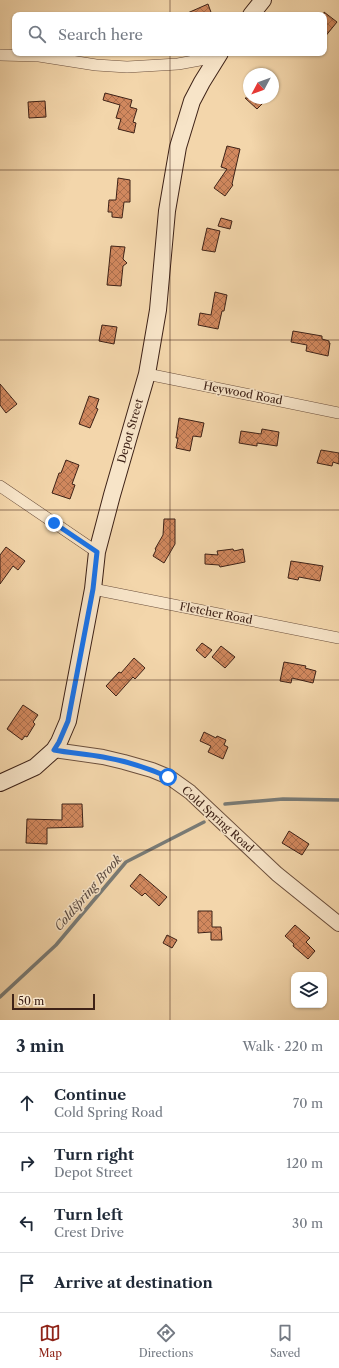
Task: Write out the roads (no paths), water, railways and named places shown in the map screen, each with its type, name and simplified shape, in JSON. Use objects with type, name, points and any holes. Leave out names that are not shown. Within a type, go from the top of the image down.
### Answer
[{"type":"main road","points":[[253,12],[263,0]]},
{"type":"main road","name":"Depot Street","points":[[0,783],[35,767],[54,750],[68,721],[93,589],[97,552],[147,374],[158,310],[167,211],[178,147],[192,101],[218,56]]},
{"type":"street","points":[[0,55],[12,55]]},
{"type":"street","points":[[39,56],[96,65],[127,67],[178,64],[217,56]]},
{"type":"street","name":"Heywood Road","points":[[147,374],[339,413]]},
{"type":"street","points":[[0,486],[97,552]]},
{"type":"street","name":"Fletcher Road","points":[[93,589],[339,638]]},
{"type":"street","name":"Cold Spring Road","points":[[54,750],[103,757],[124,762],[152,770],[174,781],[206,806],[287,883],[339,924]]},
{"type":"waterway","name":"Coldspring Brook","points":[[225,804],[283,799],[339,800]]},
{"type":"waterway","name":"Coldspring Brook","points":[[0,997],[56,945],[126,862],[204,822]]}]
